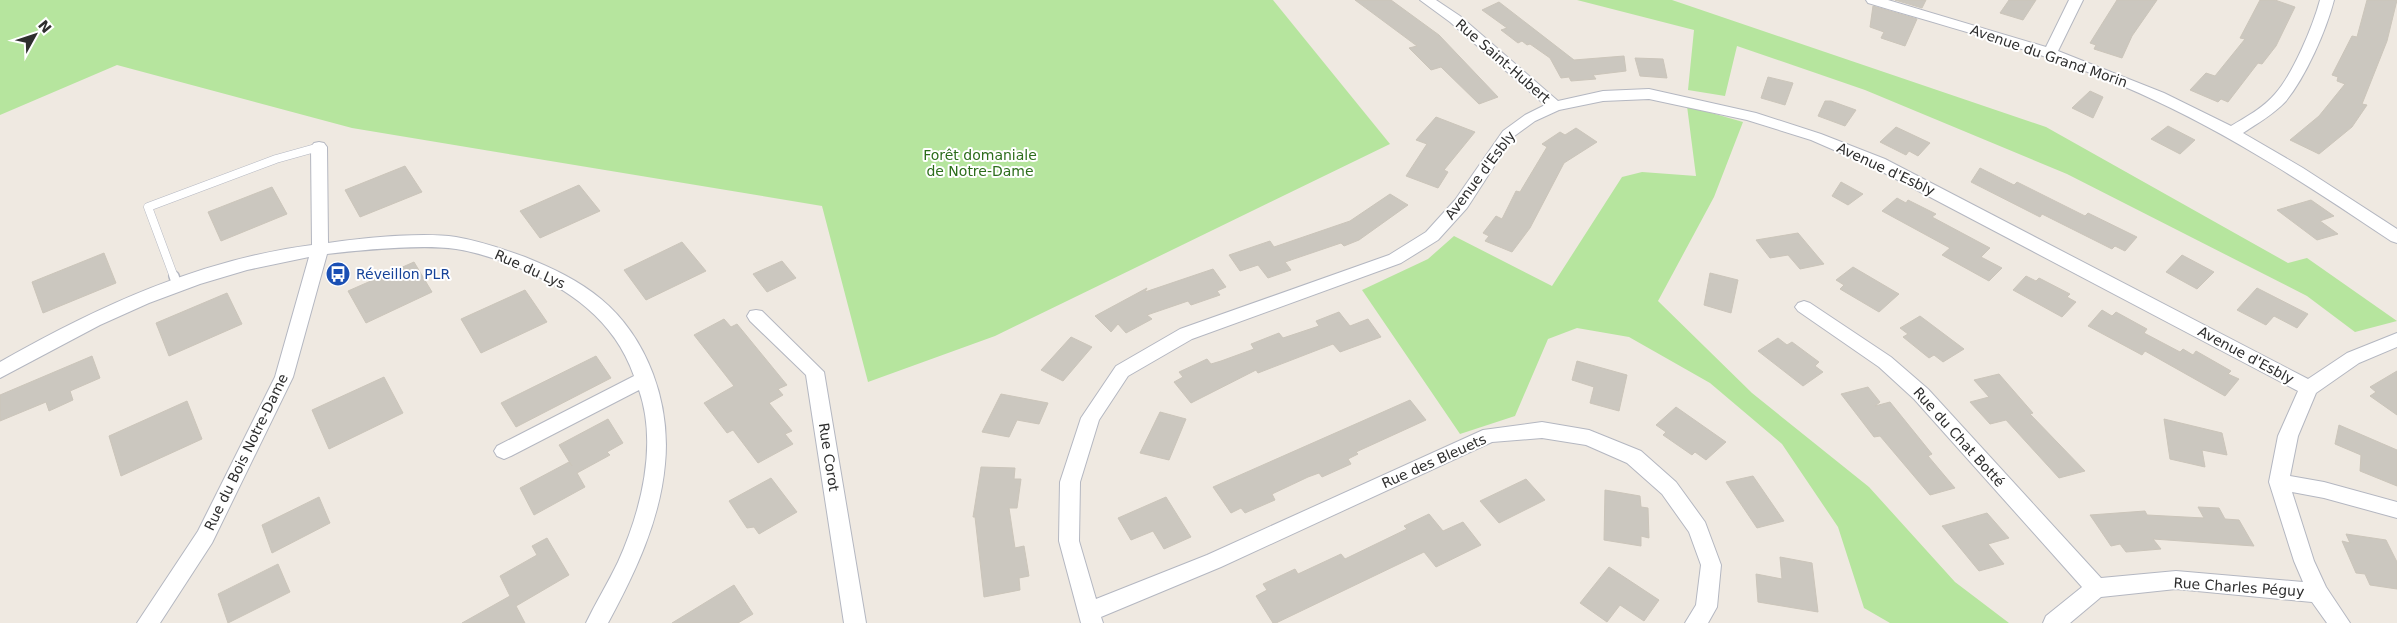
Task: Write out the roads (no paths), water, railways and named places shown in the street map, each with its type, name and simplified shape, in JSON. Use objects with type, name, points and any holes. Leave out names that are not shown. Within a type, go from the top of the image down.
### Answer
[{"type":"street","name":"Rue Saint-Hubert","points":[[1427,0],[1455,19],[1555,106]]},
{"type":"street","name":"Avenue du Grand Morin","points":[[1873,0],[2050,53],[2122,80],[2233,132],[2312,180],[2397,237]]},
{"type":"street","points":[[2050,53],[2076,0]]},
{"type":"street","points":[[2233,132],[2264,112],[2282,97],[2294,77],[2327,0]]},
{"type":"street","name":"Avenue d'Esbly","points":[[1090,617],[1069,541],[1070,482],[1090,418],[1122,371],[1186,334],[1395,259],[1432,236],[1461,204],[1508,134],[1530,118],[1555,106],[1603,96],[1649,94],[1702,104],[1816,137],[1879,163],[2309,388]]},
{"type":"street","name":"Rue du Bois Notre-Dame","points":[[148,623],[205,537],[284,377],[320,248],[319,147]]},
{"type":"street","name":"Rue du Lys","points":[[0,371],[40,346],[92,320],[177,285],[272,258],[320,248],[383,242],[453,243],[496,252],[565,282],[601,307],[627,338],[646,378],[657,420],[653,481],[644,526],[620,582],[597,623]]},
{"type":"street","name":"Rue du Chat Botté","points":[[1804,307],[1885,362],[1922,394],[2096,588]]},
{"type":"street","name":"Rue Corot","points":[[756,316],[816,372],[855,623]]},
{"type":"street","points":[[2339,623],[2318,593],[2304,561],[2279,482],[2288,436],[2309,388],[2352,358],[2397,340]]},
{"type":"street","points":[[504,451],[646,378]]},
{"type":"street","name":"Rue des Bleuets","points":[[1090,617],[1490,435],[1542,430],[1589,438],[1634,457],[1669,488],[1698,528],[1711,564],[1706,607],[1696,623]]},
{"type":"street","points":[[2279,482],[2324,490],[2397,510]]},
{"type":"street","name":"Rue Charles Péguy","points":[[2096,588],[2176,580],[2318,593]]},
{"type":"street","points":[[2054,623],[2096,588]]},
{"type":"lane","points":[[177,285],[148,206],[276,159],[319,147]]},
{"type":"place","name":"Réveillon PLR","points":[[338,274]]},
{"type":"park label","name":"Forêt domaniale de Notre-Dame","points":[[980,164]]}]
